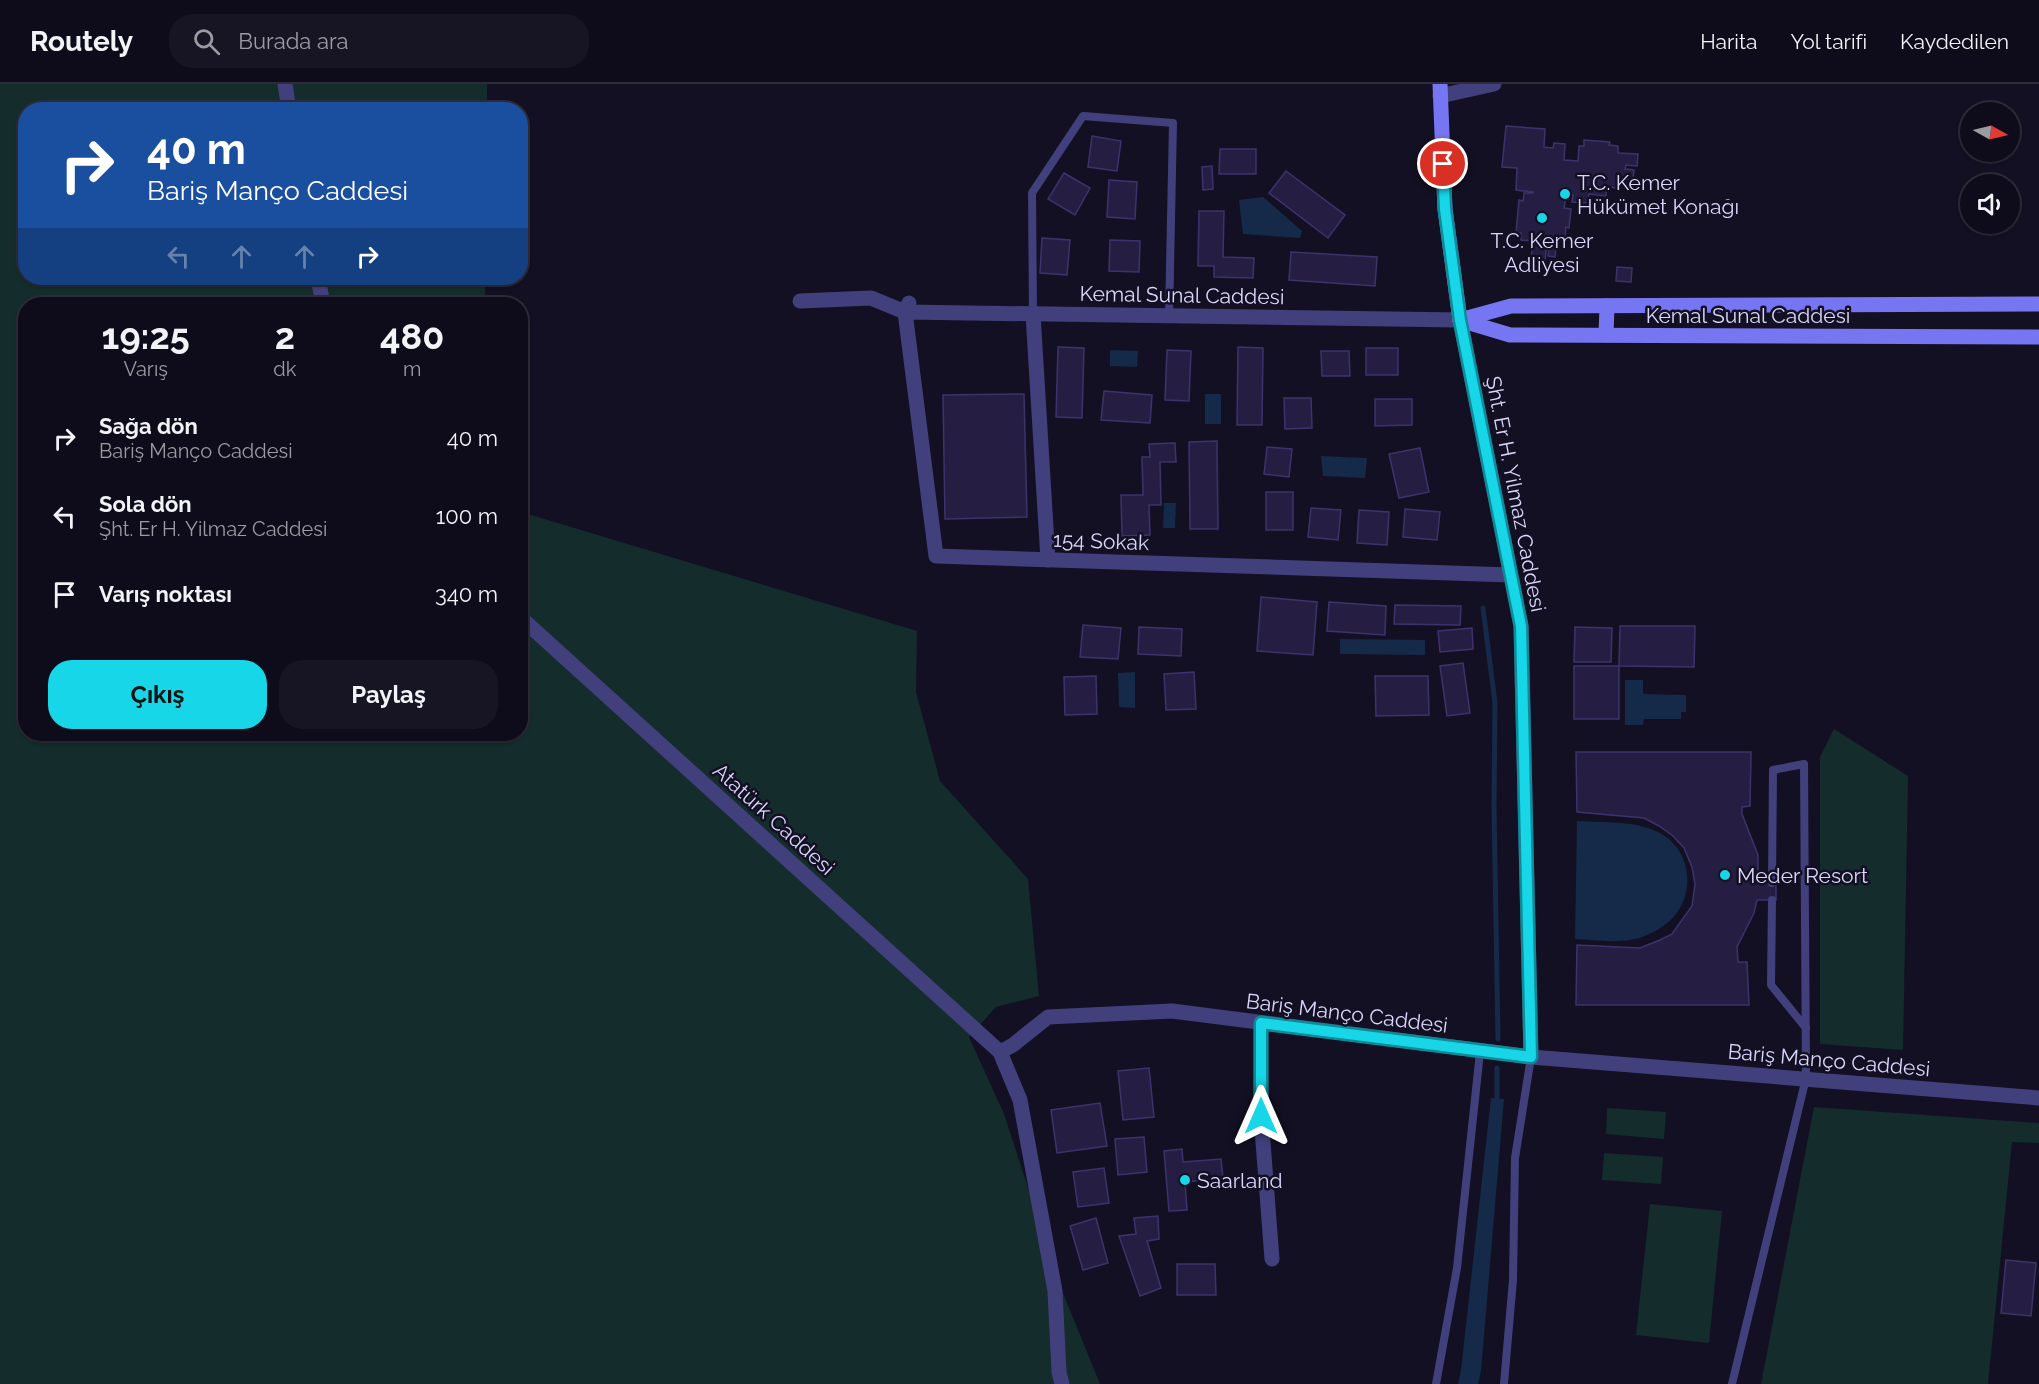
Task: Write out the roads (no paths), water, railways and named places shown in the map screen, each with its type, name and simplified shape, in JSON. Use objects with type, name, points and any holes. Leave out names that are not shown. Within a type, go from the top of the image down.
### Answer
[{"type":"street","points":[[285,84],[288,102]]},
{"type":"street","points":[[1440,90],[1494,84]]},
{"type":"street","name":"Şht. Er H. Yilmaz Caddesi","points":[[1440,90],[1445,209],[1460,320],[1521,626],[1531,1057]]},
{"type":"street","points":[[800,301],[871,298],[907,308]]},
{"type":"street","name":"Kemal Sunal Caddesi","points":[[1460,320],[1511,306],[2039,304]]},
{"type":"street","points":[[1606,335],[1607,306]]},
{"type":"street","name":"Kemal Sunal Caddesi","points":[[907,308],[1033,314],[1460,320],[1510,335],[2039,337]]},
{"type":"street","name":"154 Sokak","points":[[907,308],[936,556],[1511,575]]},
{"type":"street","points":[[1033,314],[1048,560]]},
{"type":"street","name":"Atatürk Caddesi","points":[[528,624],[1000,1052]]},
{"type":"street","name":"Bariş Manço Caddesi","points":[[1000,1052],[1013,1045],[1048,1017],[1172,1011],[1480,1052],[2039,1098]]},
{"type":"street","points":[[1261,1023],[1261,1116],[1272,1259]]},
{"type":"street","points":[[1000,1052],[1020,1100],[1055,1291],[1059,1372],[1062,1384]]},
{"type":"lane","points":[[1033,314],[1032,193],[1083,116],[1173,123],[1170,316]]},
{"type":"lane","points":[[1732,1384],[1806,1078],[1804,764],[1773,770],[1772,883]]},
{"type":"lane","points":[[1772,900],[1771,985],[1806,1028]]},
{"type":"lane","points":[[1436,1384],[1457,1268],[1480,1052]]},
{"type":"lane","points":[[1504,1384],[1513,1280],[1515,1158],[1531,1057]]},
{"type":"water","points":[[1263,197],[1302,231],[1300,238],[1243,234],[1239,200]]},
{"type":"water","points":[[1110,350],[1138,351],[1137,367],[1110,366]]},
{"type":"water","points":[[1205,394],[1221,394],[1221,424],[1205,424]]},
{"type":"water","points":[[1321,456],[1367,458],[1365,478],[1323,476]]},
{"type":"water","points":[[1164,503],[1176,503],[1175,528],[1163,528]]},
{"type":"water","points":[[1340,639],[1425,640],[1425,655],[1340,654]]},
{"type":"water","points":[[1135,672],[1135,708],[1119,707],[1118,673]]},
{"type":"water","points":[[1625,680],[1643,680],[1643,694],[1686,695],[1686,712],[1681,712],[1681,719],[1644,719],[1643,725],[1625,725]]},
{"type":"water","points":[[1577,821],[1639,826],[1668,838],[1682,857],[1687,880],[1682,903],[1670,920],[1651,933],[1630,940],[1575,939]]},
{"type":"water","points":[[1491,1098],[1504,1099],[1481,1371],[1478,1384],[1458,1384],[1461,1370]]},
{"type":"waterway","points":[[1483,608],[1495,703],[1494,807],[1498,1039]]},
{"type":"waterway","points":[[1497,1068],[1497,1098]]},
{"type":"place","name":"T.C. Kemer Hükümet Konağı","points":[[1565,194]]},
{"type":"place","name":"T.C. Kemer Adliyesi","points":[[1542,218]]},
{"type":"place","name":"Meder Resort","points":[[1725,875]]},
{"type":"place","name":"Saarland","points":[[1185,1180]]}]
